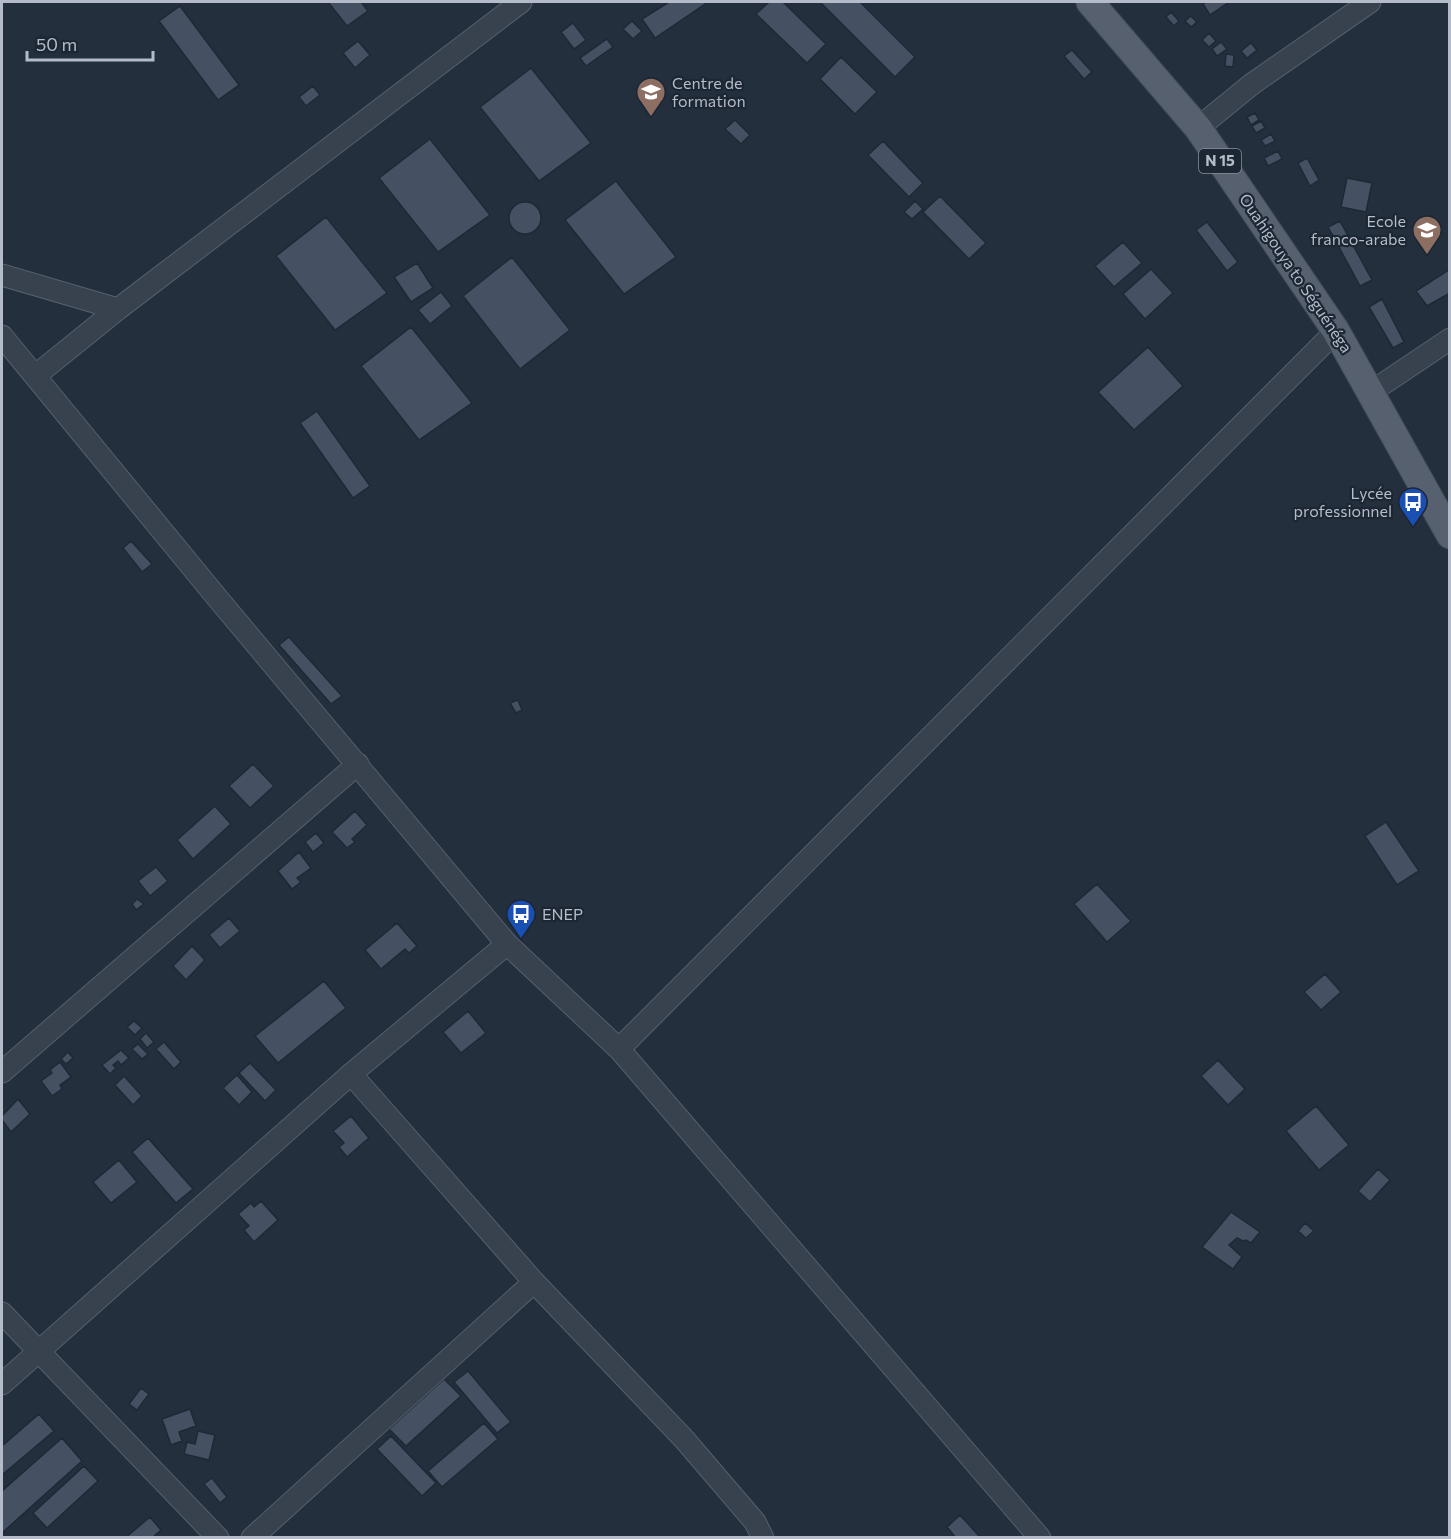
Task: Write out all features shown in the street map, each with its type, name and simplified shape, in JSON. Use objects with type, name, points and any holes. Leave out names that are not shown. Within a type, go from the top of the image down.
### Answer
[{"type":"main road","name":"Ouahigouya to Séguénéga","points":[[1090,2],[1198,128],[1336,331],[1448,530]]},
{"type":"street","points":[[35,376],[118,309],[521,2]]},
{"type":"street","points":[[1198,128],[1252,84],[1370,2]]},
{"type":"street","points":[[2,274],[118,309]]},
{"type":"street","points":[[619,1049],[1336,331]]},
{"type":"street","points":[[2,336],[507,944],[619,1049],[1040,1538]]},
{"type":"street","points":[[1371,392],[1449,339]]},
{"type":"street","points":[[2,1072],[358,765]]},
{"type":"street","points":[[2,1384],[351,1074],[507,944]]},
{"type":"street","points":[[351,1074],[534,1282],[684,1439],[755,1522],[763,1538]]},
{"type":"street","points":[[252,1538],[534,1282]]},
{"type":"street","points":[[2,1313],[218,1538]]},
{"type":"building","points":[[328,2],[361,2],[368,11],[347,26]]},
{"type":"building","points":[[669,2],[708,2],[655,38],[642,19]]},
{"type":"building","points":[[769,2],[783,2],[826,44],[807,63],[756,14]]},
{"type":"building","points":[[820,2],[860,2],[915,57],[895,77]]},
{"type":"building","points":[[1229,2],[1210,15],[1203,4]]},
{"type":"building","points":[[180,6],[239,85],[218,100],[159,21]]},
{"type":"building","points":[[1171,12],[1179,21],[1174,26],[1166,17]]},
{"type":"building","points":[[1191,16],[1197,22],[1191,27],[1185,21]]},
{"type":"building","points":[[632,21],[642,31],[633,39],[623,29]]},
{"type":"building","points":[[573,23],[586,40],[574,49],[561,32]]},
{"type":"building","points":[[1209,33],[1216,41],[1209,47],[1202,40]]},
{"type":"building","points":[[607,39],[613,47],[586,66],[580,58]]},
{"type":"building","points":[[358,41],[370,55],[355,68],[343,53]]},
{"type":"building","points":[[1221,42],[1227,49],[1217,56],[1212,49]]},
{"type":"building","points":[[1251,43],[1257,50],[1247,58],[1241,51]]},
{"type":"building","points":[[1072,50],[1092,72],[1084,79],[1064,56]]},
{"type":"building","points":[[1226,54],[1234,55],[1233,67],[1225,66]]},
{"type":"building","points":[[841,57],[877,92],[855,114],[820,79]]},
{"type":"building","points":[[531,68],[591,143],[539,181],[480,107]]},
{"type":"building","points":[[313,86],[320,95],[306,106],[299,97]]},
{"type":"building","points":[[1255,113],[1259,120],[1251,125],[1247,117]]},
{"type":"building","points":[[735,120],[750,135],[741,144],[725,129]]},
{"type":"building","points":[[1261,121],[1265,128],[1256,133],[1252,126]]},
{"type":"building","points":[[1271,134],[1275,141],[1265,146],[1261,140]]},
{"type":"building","points":[[430,139],[490,215],[438,252],[379,178]]},
{"type":"building","points":[[883,141],[923,183],[909,197],[868,155]]},
{"type":"building","points":[[1278,151],[1282,159],[1268,166],[1264,158]]},
{"type":"building","points":[[1307,158],[1319,180],[1310,186],[1298,163]]},
{"type":"building","points":[[1347,178],[1372,183],[1366,212],[1341,207]]},
{"type":"building","points":[[616,181],[676,257],[624,294],[565,220]]},
{"type":"building","points":[[940,196],[986,243],[969,259],[923,212]]},
{"type":"building","points":[[915,201],[923,209],[912,219],[904,212]]},
{"type":"building","points":[[525,202],[536,207],[541,218],[536,229],[525,234],[514,229],[509,218],[514,207]]},
{"type":"building","points":[[326,217],[387,293],[335,330],[276,256]]},
{"type":"building","points":[[1340,221],[1372,280],[1360,286],[1328,227]]},
{"type":"building","points":[[1207,222],[1238,262],[1227,271],[1196,230]]},
{"type":"building","points":[[1123,242],[1142,263],[1114,287],[1095,266]]},
{"type":"building","points":[[512,257],[570,330],[520,369],[463,296]]},
{"type":"building","points":[[417,263],[433,288],[411,302],[394,277]]},
{"type":"building","points":[[1151,269],[1173,293],[1145,319],[1123,294]]},
{"type":"building","points":[[1450,269],[1450,293],[1427,306],[1416,291]]},
{"type":"building","points":[[441,292],[452,306],[430,324],[418,310]]},
{"type":"building","points":[[1382,299],[1404,342],[1393,348],[1369,307]]},
{"type":"building","points":[[411,327],[472,403],[419,440],[361,366]]},
{"type":"building","points":[[1148,347],[1183,386],[1134,430],[1098,392]]},
{"type":"building","points":[[317,411],[370,486],[353,498],[300,423]]},
{"type":"building","points":[[131,541],[152,564],[142,572],[123,548]]},
{"type":"building","points":[[289,637],[342,696],[331,704],[279,645]]},
{"type":"building","points":[[518,700],[522,710],[516,713],[510,703]]},
{"type":"building","points":[[253,764],[274,786],[250,808],[229,786]]},
{"type":"building","points":[[215,806],[231,824],[193,859],[177,840]]},
{"type":"building","points":[[355,811],[367,825],[352,839],[355,842],[347,848],[332,832]]},
{"type":"building","points":[[1386,822],[1419,871],[1397,885],[1365,836]]},
{"type":"building","points":[[316,833],[324,843],[313,852],[305,842]]},
{"type":"building","points":[[299,852],[311,868],[297,878],[301,882],[292,889],[278,871]]},
{"type":"building","points":[[156,867],[168,881],[150,896],[138,881]]},
{"type":"building","points":[[1097,884],[1131,921],[1107,942],[1074,904]]},
{"type":"building","points":[[137,899],[144,904],[136,910],[132,904]]},
{"type":"building","points":[[229,918],[240,931],[220,948],[209,935]]},
{"type":"building","points":[[397,923],[417,946],[409,953],[405,949],[381,969],[365,950]]},
{"type":"building","points":[[192,946],[205,960],[186,980],[173,966]]},
{"type":"building","points":[[1325,974],[1341,992],[1321,1010],[1304,992]]},
{"type":"building","points":[[324,981],[346,1008],[278,1063],[255,1036]]},
{"type":"building","points":[[468,1011],[486,1033],[461,1053],[443,1032]]},
{"type":"building","points":[[134,1021],[142,1028],[135,1035],[127,1027]]},
{"type":"building","points":[[146,1033],[154,1042],[147,1048],[140,1039]]},
{"type":"building","points":[[164,1042],[181,1062],[174,1069],[156,1049]]},
{"type":"building","points":[[138,1044],[148,1054],[142,1059],[132,1049]]},
{"type":"building","points":[[121,1050],[129,1058],[121,1065],[118,1061],[113,1065],[116,1068],[110,1074],[102,1065]]},
{"type":"building","points":[[68,1052],[73,1058],[66,1064],[61,1059]]},
{"type":"building","points":[[1218,1060],[1245,1089],[1228,1105],[1201,1076]]},
{"type":"building","points":[[60,1062],[71,1077],[60,1085],[62,1089],[52,1096],[41,1081],[52,1073],[50,1070]]},
{"type":"building","points":[[250,1063],[276,1090],[265,1101],[239,1073]]},
{"type":"building","points":[[237,1075],[252,1092],[239,1105],[223,1088]]},
{"type":"building","points":[[124,1076],[142,1096],[133,1105],[115,1085]]},
{"type":"building","points":[[18,1099],[30,1114],[11,1132],[2,1120],[2,1116]]},
{"type":"building","points":[[1316,1106],[1349,1145],[1319,1170],[1286,1131]]},
{"type":"building","points":[[351,1116],[369,1138],[347,1157],[339,1147],[344,1143],[333,1131]]},
{"type":"building","points":[[148,1138],[193,1189],[176,1203],[132,1152]]},
{"type":"building","points":[[119,1160],[137,1182],[111,1203],[93,1182]]},
{"type":"building","points":[[1378,1169],[1390,1180],[1370,1202],[1358,1191]]},
{"type":"building","points":[[261,1201],[278,1220],[254,1242],[244,1230],[249,1226],[238,1214],[251,1203],[254,1207]]},
{"type":"building","points":[[1231,1212],[1260,1232],[1251,1243],[1237,1238],[1229,1245],[1242,1257],[1233,1269],[1202,1247]]},
{"type":"building","points":[[1305,1223],[1314,1231],[1306,1238],[1298,1231]]},
{"type":"building","points":[[468,1371],[511,1422],[497,1433],[454,1382]]},
{"type":"building","points":[[444,1379],[461,1396],[406,1446],[389,1429]]},
{"type":"building","points":[[141,1388],[149,1394],[137,1410],[129,1404]]},
{"type":"building","points":[[190,1409],[196,1426],[179,1432],[182,1441],[171,1445],[162,1419]]},
{"type":"building","points":[[39,1414],[54,1431],[2,1475],[2,1446]]},
{"type":"building","points":[[484,1423],[498,1439],[442,1487],[428,1471]]},
{"type":"building","points":[[198,1431],[215,1435],[209,1460],[184,1454],[187,1442],[195,1444]]},
{"type":"building","points":[[391,1436],[436,1483],[422,1496],[377,1449]]},
{"type":"building","points":[[62,1438],[82,1461],[2,1533],[2,1491]]},
{"type":"building","points":[[84,1466],[98,1481],[47,1528],[33,1513]]},
{"type":"building","points":[[212,1478],[227,1497],[220,1503],[204,1484]]},
{"type":"building","points":[[960,1515],[981,1538],[956,1538],[947,1527]]},
{"type":"building","points":[[150,1517],[161,1530],[152,1538],[125,1538]]},
{"type":"place","name":"Centre de formation","points":[[651,118]]},
{"type":"place","name":"Ecole franco-arabe","points":[[1427,256]]},
{"type":"place","name":"Lycée professionnel","points":[[1413,528]]},
{"type":"place","name":"ENEP","points":[[521,940]]}]
